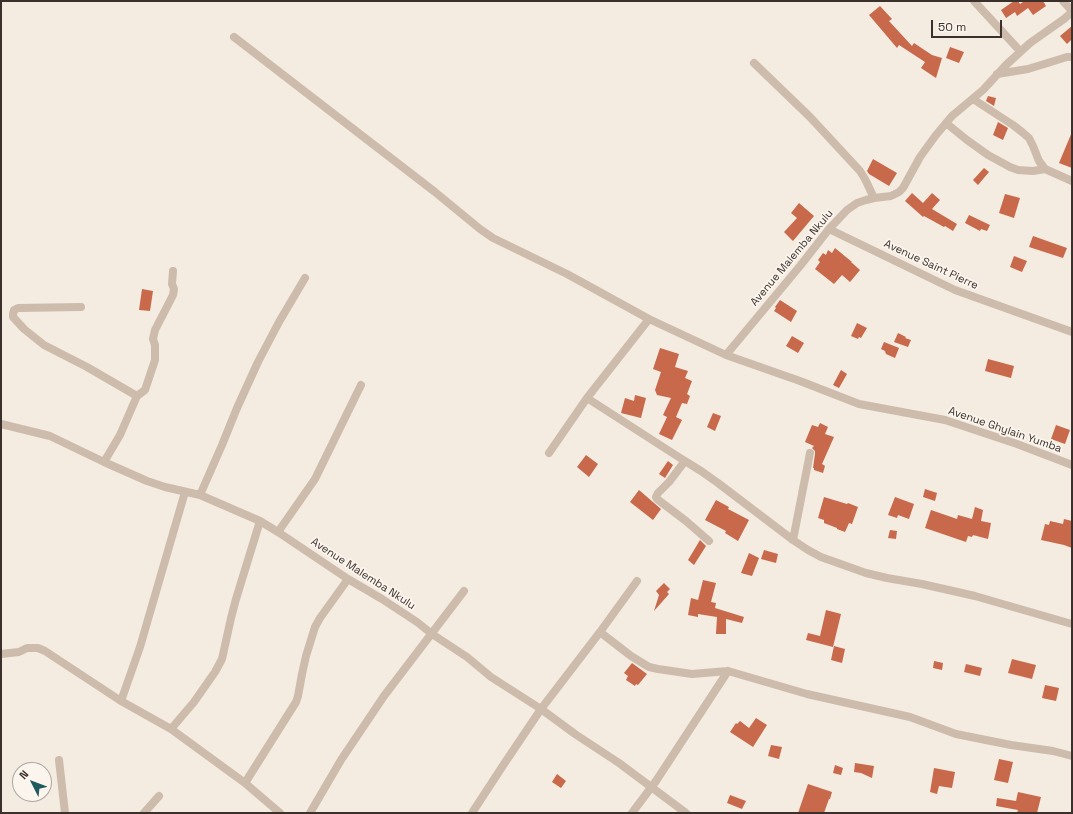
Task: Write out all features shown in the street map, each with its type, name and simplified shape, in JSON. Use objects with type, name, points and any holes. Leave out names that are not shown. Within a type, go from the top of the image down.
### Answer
[{"type":"street","points":[[974,1],[1020,51]]},
{"type":"street","points":[[1063,1],[1072,11]]},
{"type":"street","name":"Avenue Malemba Nkulu","points":[[726,355],[800,266],[828,229],[849,208],[857,203],[874,198],[891,196],[899,192],[903,188],[920,157],[946,123],[973,99],[1020,51],[1064,19],[1072,11]]},
{"type":"street","name":"Avenue Ghylain Yumba","points":[[234,37],[493,238],[567,274],[649,319],[726,355],[859,404],[945,420],[1017,444],[1072,465]]},
{"type":"street","points":[[997,74],[1028,69],[1072,57]]},
{"type":"street","points":[[754,62],[860,171],[865,178],[874,198]]},
{"type":"street","points":[[973,99],[1022,132],[1033,146],[1039,161],[1045,169],[1072,181]]},
{"type":"street","points":[[946,123],[982,151],[1010,167],[1018,170],[1033,171],[1045,169]]},
{"type":"street","name":"Avenue Saint Pierre","points":[[828,229],[955,290],[1072,332]]},
{"type":"street","points":[[104,462],[120,435],[137,396],[144,390],[155,360],[155,345],[153,339],[173,295],[173,271]]},
{"type":"street","points":[[200,495],[258,362],[279,322],[305,278]]},
{"type":"street","points":[[81,307],[18,308],[14,310],[13,314],[24,329],[44,345],[87,367],[137,396]]},
{"type":"street","points":[[549,453],[587,398],[649,319]]},
{"type":"street","points":[[278,532],[315,479],[361,385]]},
{"type":"street","points":[[587,398],[718,483],[793,540],[821,557],[866,573],[975,596],[1072,624]]},
{"type":"street","name":"Avenue Malemba Nkulu","points":[[1,424],[50,436],[104,462],[147,480],[200,495],[260,521],[417,622],[432,634],[467,657],[491,677],[541,709],[575,734],[619,763],[686,813]]},
{"type":"street","points":[[793,540],[810,453]]},
{"type":"street","points":[[685,461],[669,482],[658,493],[657,499],[709,541]]},
{"type":"street","points":[[121,701],[140,647],[185,492]]},
{"type":"street","points":[[171,729],[198,696],[215,672],[222,659],[234,606],[260,521]]},
{"type":"street","points":[[245,783],[296,702],[306,656],[315,627],[348,579]]},
{"type":"street","points":[[472,813],[541,709],[600,632],[636,581]]},
{"type":"street","points":[[310,813],[341,760],[384,696],[464,591]]},
{"type":"street","points":[[600,632],[623,651],[649,667],[692,674],[728,671],[806,694],[910,718],[956,734],[1011,745],[1053,751],[1072,756]]},
{"type":"street","points":[[1,654],[19,652],[27,648],[38,648],[45,651],[121,701],[171,729],[245,783],[280,813]]},
{"type":"street","points":[[632,813],[652,787],[728,671]]},
{"type":"street","points":[[59,760],[65,813]]},
{"type":"street","points":[[144,813],[159,796]]},
{"type":"building","points":[[1014,1],[1018,1],[1020,4],[1023,1],[1043,1],[1046,6],[1033,15],[1028,8],[1017,16],[1015,12],[1006,18],[1001,10]]},
{"type":"building","points":[[880,6],[892,19],[889,21],[912,46],[914,43],[932,55],[942,58],[936,78],[921,68],[925,62],[899,45],[897,48],[869,15]]},
{"type":"building","points":[[1072,26],[1072,39],[1067,44],[1060,36]]},
{"type":"building","points":[[950,47],[964,52],[959,63],[946,58]]},
{"type":"building","points":[[988,96],[996,98],[994,106],[986,101]]},
{"type":"building","points":[[998,122],[1008,128],[1003,140],[993,135]]},
{"type":"building","points":[[1072,132],[1072,168],[1059,163]]},
{"type":"building","points":[[873,159],[897,173],[889,186],[869,174],[867,171]]},
{"type":"building","points":[[984,168],[989,172],[978,185],[973,180]]},
{"type":"building","points":[[912,193],[923,203],[932,193],[940,200],[932,209],[957,224],[953,231],[924,216],[923,217],[905,201]]},
{"type":"building","points":[[1005,194],[1020,198],[1014,218],[999,213]]},
{"type":"building","points":[[799,203],[814,216],[793,241],[784,232],[797,218],[791,213]]},
{"type":"building","points":[[969,215],[990,225],[987,231],[981,229],[980,231],[965,223]]},
{"type":"building","points":[[1033,236],[1067,248],[1063,258],[1029,247]]},
{"type":"building","points":[[835,248],[860,270],[850,282],[842,275],[834,284],[815,269],[820,262],[818,260],[823,253],[826,255],[828,250],[832,253]]},
{"type":"building","points":[[1014,256],[1027,261],[1022,272],[1010,267]]},
{"type":"building","points":[[142,289],[153,291],[150,311],[139,310]]},
{"type":"building","points":[[780,300],[797,311],[791,322],[774,311]]},
{"type":"building","points":[[857,323],[867,328],[861,338],[859,337],[858,339],[851,336]]},
{"type":"building","points":[[898,333],[911,340],[908,347],[894,342]]},
{"type":"building","points":[[792,336],[804,343],[798,353],[786,346]]},
{"type":"building","points":[[884,342],[899,348],[895,358],[886,354],[885,351],[881,349]]},
{"type":"building","points":[[660,348],[679,354],[675,367],[688,371],[685,378],[692,381],[687,394],[690,396],[687,404],[682,403],[676,417],[682,420],[672,440],[659,434],[667,417],[663,415],[671,398],[657,395],[655,390],[661,372],[653,369]]},
{"type":"building","points":[[988,359],[1014,366],[1011,378],[985,371]]},
{"type":"building","points":[[841,370],[847,374],[839,388],[833,385]]},
{"type":"building","points":[[635,395],[646,398],[641,418],[621,413],[625,398],[634,401]]},
{"type":"building","points":[[713,413],[721,416],[715,431],[707,427]]},
{"type":"building","points":[[820,423],[828,427],[825,434],[834,437],[822,464],[825,466],[823,473],[814,470],[815,451],[812,448],[814,446],[805,442],[812,425],[818,427]]},
{"type":"building","points":[[1056,425],[1070,430],[1065,444],[1051,439]]},
{"type":"building","points":[[586,455],[598,464],[589,477],[577,467]]},
{"type":"building","points":[[668,461],[673,465],[665,478],[659,474]]},
{"type":"building","points":[[925,489],[937,493],[935,501],[923,497]]},
{"type":"building","points":[[639,490],[661,509],[653,520],[630,502]]},
{"type":"building","points":[[824,497],[858,507],[852,524],[849,523],[845,532],[824,523],[824,520],[818,518]]},
{"type":"building","points":[[895,497],[914,504],[909,519],[898,515],[897,518],[888,515]]},
{"type":"building","points":[[716,500],[729,507],[728,509],[749,520],[738,541],[725,533],[726,531],[705,520]]},
{"type":"building","points":[[975,507],[983,510],[981,521],[991,523],[988,539],[973,535],[972,537],[968,536],[966,542],[925,528],[931,510],[957,519],[958,515],[972,519]]},
{"type":"building","points":[[1064,519],[1072,521],[1072,548],[1041,540],[1045,524],[1049,525],[1050,521],[1063,524]]},
{"type":"building","points":[[890,530],[897,531],[896,539],[888,538]]},
{"type":"building","points":[[700,540],[706,546],[694,565],[688,560]]},
{"type":"building","points":[[764,550],[778,554],[776,563],[761,559]]},
{"type":"building","points":[[749,553],[759,558],[752,576],[741,573]]},
{"type":"building","points":[[703,580],[716,583],[711,602],[716,603],[715,608],[744,617],[742,623],[726,619],[726,634],[716,634],[717,617],[698,614],[698,617],[688,615],[691,598],[698,600]]},
{"type":"building","points":[[664,583],[670,589],[667,592],[669,594],[654,611],[659,595],[656,591]]},
{"type":"building","points":[[826,610],[841,614],[833,647],[806,640],[808,633],[820,636]]},
{"type":"building","points":[[834,646],[845,649],[842,663],[831,660]]},
{"type":"building","points":[[1012,659],[1036,665],[1032,679],[1008,673]]},
{"type":"building","points":[[934,661],[943,663],[942,670],[933,668]]},
{"type":"building","points":[[632,663],[647,674],[638,685],[636,684],[635,686],[626,680],[628,676],[624,673]]},
{"type":"building","points":[[966,664],[982,668],[980,676],[964,672]]},
{"type":"building","points":[[1045,685],[1059,688],[1056,701],[1042,698]]},
{"type":"building","points":[[756,718],[767,725],[753,747],[730,732],[736,723],[737,724],[740,721],[749,728]]},
{"type":"building","points":[[771,745],[782,747],[779,759],[768,756]]},
{"type":"building","points":[[999,759],[1013,762],[1008,783],[994,780]]},
{"type":"building","points":[[855,763],[874,766],[872,778],[861,773],[854,772]]},
{"type":"building","points":[[835,765],[843,768],[841,775],[833,773]]},
{"type":"building","points":[[934,768],[955,772],[952,788],[939,786],[937,794],[930,792]]},
{"type":"building","points":[[557,774],[566,781],[561,788],[552,782]]},
{"type":"building","points":[[808,784],[832,792],[824,813],[798,813]]},
{"type":"building","points":[[1018,792],[1041,797],[1037,813],[1017,813],[1018,810],[996,806],[997,798],[1016,801]]},
{"type":"building","points":[[730,795],[746,801],[742,809],[727,803]]}]
